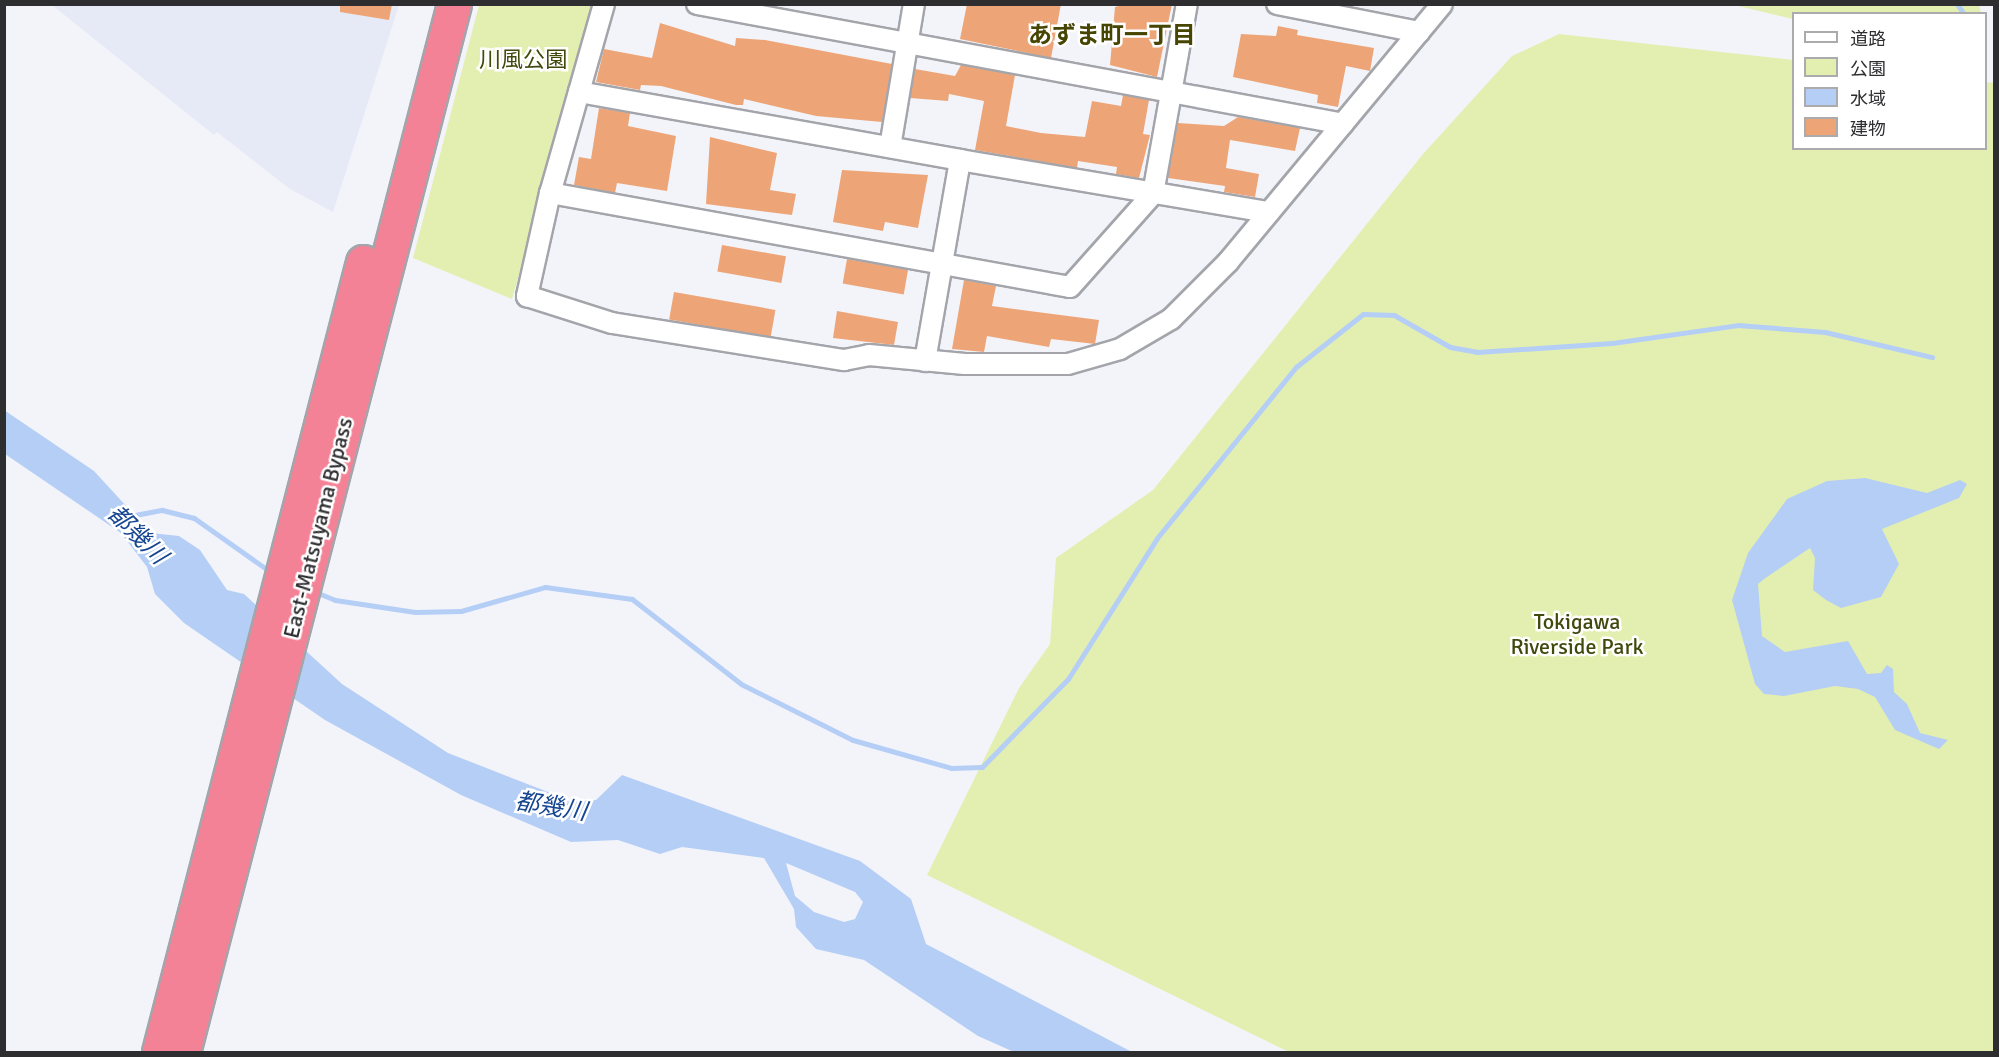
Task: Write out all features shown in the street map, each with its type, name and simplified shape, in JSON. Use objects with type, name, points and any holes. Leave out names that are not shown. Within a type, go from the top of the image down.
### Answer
[{"type":"highway","name":"East-Matsuyama Bypass","points":[[159,1053],[205,921],[363,306],[430,4]]},
{"type":"highway","name":"East-Matsuyama Bypass","points":[[363,306],[454,4]]},
{"type":"highway","name":"East-Matsuyama Bypass","points":[[183,1053],[205,921]]},
{"type":"street","points":[[604,4],[549,193],[527,296],[624,325],[844,360],[868,355],[925,361],[1068,364],[1120,349],[1171,319],[1269,212],[1442,4]]},
{"type":"street","points":[[697,4],[1172,90],[1342,124]]},
{"type":"street","points":[[890,147],[914,4]]},
{"type":"street","points":[[549,193],[1070,286],[1153,194],[1187,4]]},
{"type":"street","points":[[1277,4],[1419,32]]},
{"type":"street","points":[[579,92],[1153,194],[1269,212]]},
{"type":"street","points":[[925,361],[960,160]]},
{"type":"shaded area","points":[[52,5],[399,5],[333,212],[290,189],[217,132],[214,135]]},
{"type":"green space","points":[[1979,4],[1981,12],[1792,12],[1792,19],[1734,5]]},
{"type":"green space","name":"川風公園","points":[[479,5],[596,5],[512,299],[413,258]]},
{"type":"green space","name":"Tokigawa Riverside Park","points":[[1559,34],[1792,60],[1792,150],[1987,150],[1987,82],[1994,83],[1994,1052],[1289,1052],[927,875],[1019,688],[1050,644],[1056,558],[1153,490],[1423,154],[1512,56]]},
{"type":"water","name":"都幾川","points":[[4,410],[94,471],[151,533],[179,536],[200,550],[227,590],[244,594],[342,684],[448,753],[548,792],[558,802],[596,800],[622,775],[860,861],[911,899],[926,944],[1132,1052],[1014,1052],[978,1036],[864,960],[816,949],[796,927],[794,909],[764,858],[682,847],[660,854],[618,840],[571,842],[461,795],[325,720],[184,623],[155,594],[147,567],[121,533],[5,454]],"holes":[[[786,863],[855,892],[863,902],[855,919],[844,922],[814,912],[795,896]]]},
{"type":"water","points":[[1865,478],[1927,493],[1960,480],[1967,484],[1959,498],[1882,529],[1899,564],[1881,597],[1841,608],[1826,600],[1813,590],[1815,558],[1810,548],[1764,579],[1758,584],[1762,636],[1785,652],[1848,641],[1867,674],[1881,673],[1887,665],[1893,669],[1894,692],[1907,704],[1920,733],[1948,740],[1939,749],[1895,730],[1875,697],[1858,689],[1835,686],[1784,696],[1764,694],[1755,684],[1732,600],[1748,553],[1787,499],[1827,481]]},
{"type":"building","points":[[340,4],[392,4],[389,20],[340,12]]},
{"type":"building","points":[[967,4],[1061,4],[1051,58],[960,39]]},
{"type":"building","points":[[1126,4],[1172,4],[1157,77],[1110,65],[1115,7]]},
{"type":"building","points":[[660,23],[735,46],[736,38],[765,40],[892,64],[882,122],[816,116],[744,99],[743,105],[736,105],[661,86],[641,85],[640,90],[596,82],[604,49],[652,58]]},
{"type":"building","points":[[1278,26],[1298,30],[1297,35],[1374,48],[1370,71],[1346,66],[1338,107],[1317,103],[1318,95],[1233,77],[1241,34],[1276,36]]},
{"type":"building","points":[[961,65],[1015,75],[1006,126],[1041,133],[1085,137],[1092,101],[1121,106],[1123,95],[1149,100],[1143,134],[1150,135],[1139,178],[1116,174],[1117,167],[1078,161],[1077,168],[975,150],[984,101],[949,94],[948,101],[910,98],[915,69],[955,76]]},
{"type":"building","points":[[599,108],[630,113],[628,126],[676,136],[667,191],[617,183],[615,193],[574,185],[579,157],[591,159]]},
{"type":"building","points":[[1238,117],[1300,128],[1295,151],[1230,140],[1226,168],[1259,174],[1255,197],[1224,192],[1225,186],[1168,178],[1178,123],[1224,126]]},
{"type":"building","points":[[710,137],[777,153],[770,190],[796,194],[792,215],[706,204]]},
{"type":"building","points":[[842,170],[928,175],[918,228],[885,222],[883,231],[833,222]]},
{"type":"building","points":[[722,245],[786,256],[781,283],[717,272]]},
{"type":"building","points":[[847,259],[908,270],[904,294],[843,284]]},
{"type":"building","points":[[964,280],[996,286],[992,306],[1099,320],[1095,344],[1051,339],[1049,347],[987,336],[984,352],[952,349]]},
{"type":"building","points":[[674,292],[775,310],[771,337],[669,320]]},
{"type":"building","points":[[837,311],[898,322],[894,345],[833,338]]},
{"type":"waterway","points":[[1957,4],[1963,12]]},
{"type":"waterway","points":[[313,591],[335,600],[415,612],[461,611],[545,587],[632,599],[741,684],[853,740],[951,768],[982,767],[1068,679],[1157,538],[1296,367],[1363,314],[1394,315],[1450,347],[1477,352],[1612,343],[1738,325],[1825,332],[1932,357]]},
{"type":"waterway","name":"都幾川","points":[[130,516],[162,510],[194,518],[272,573]]},
{"type":"district","name":"あずま町一丁目","points":[[1112,36]]}]
